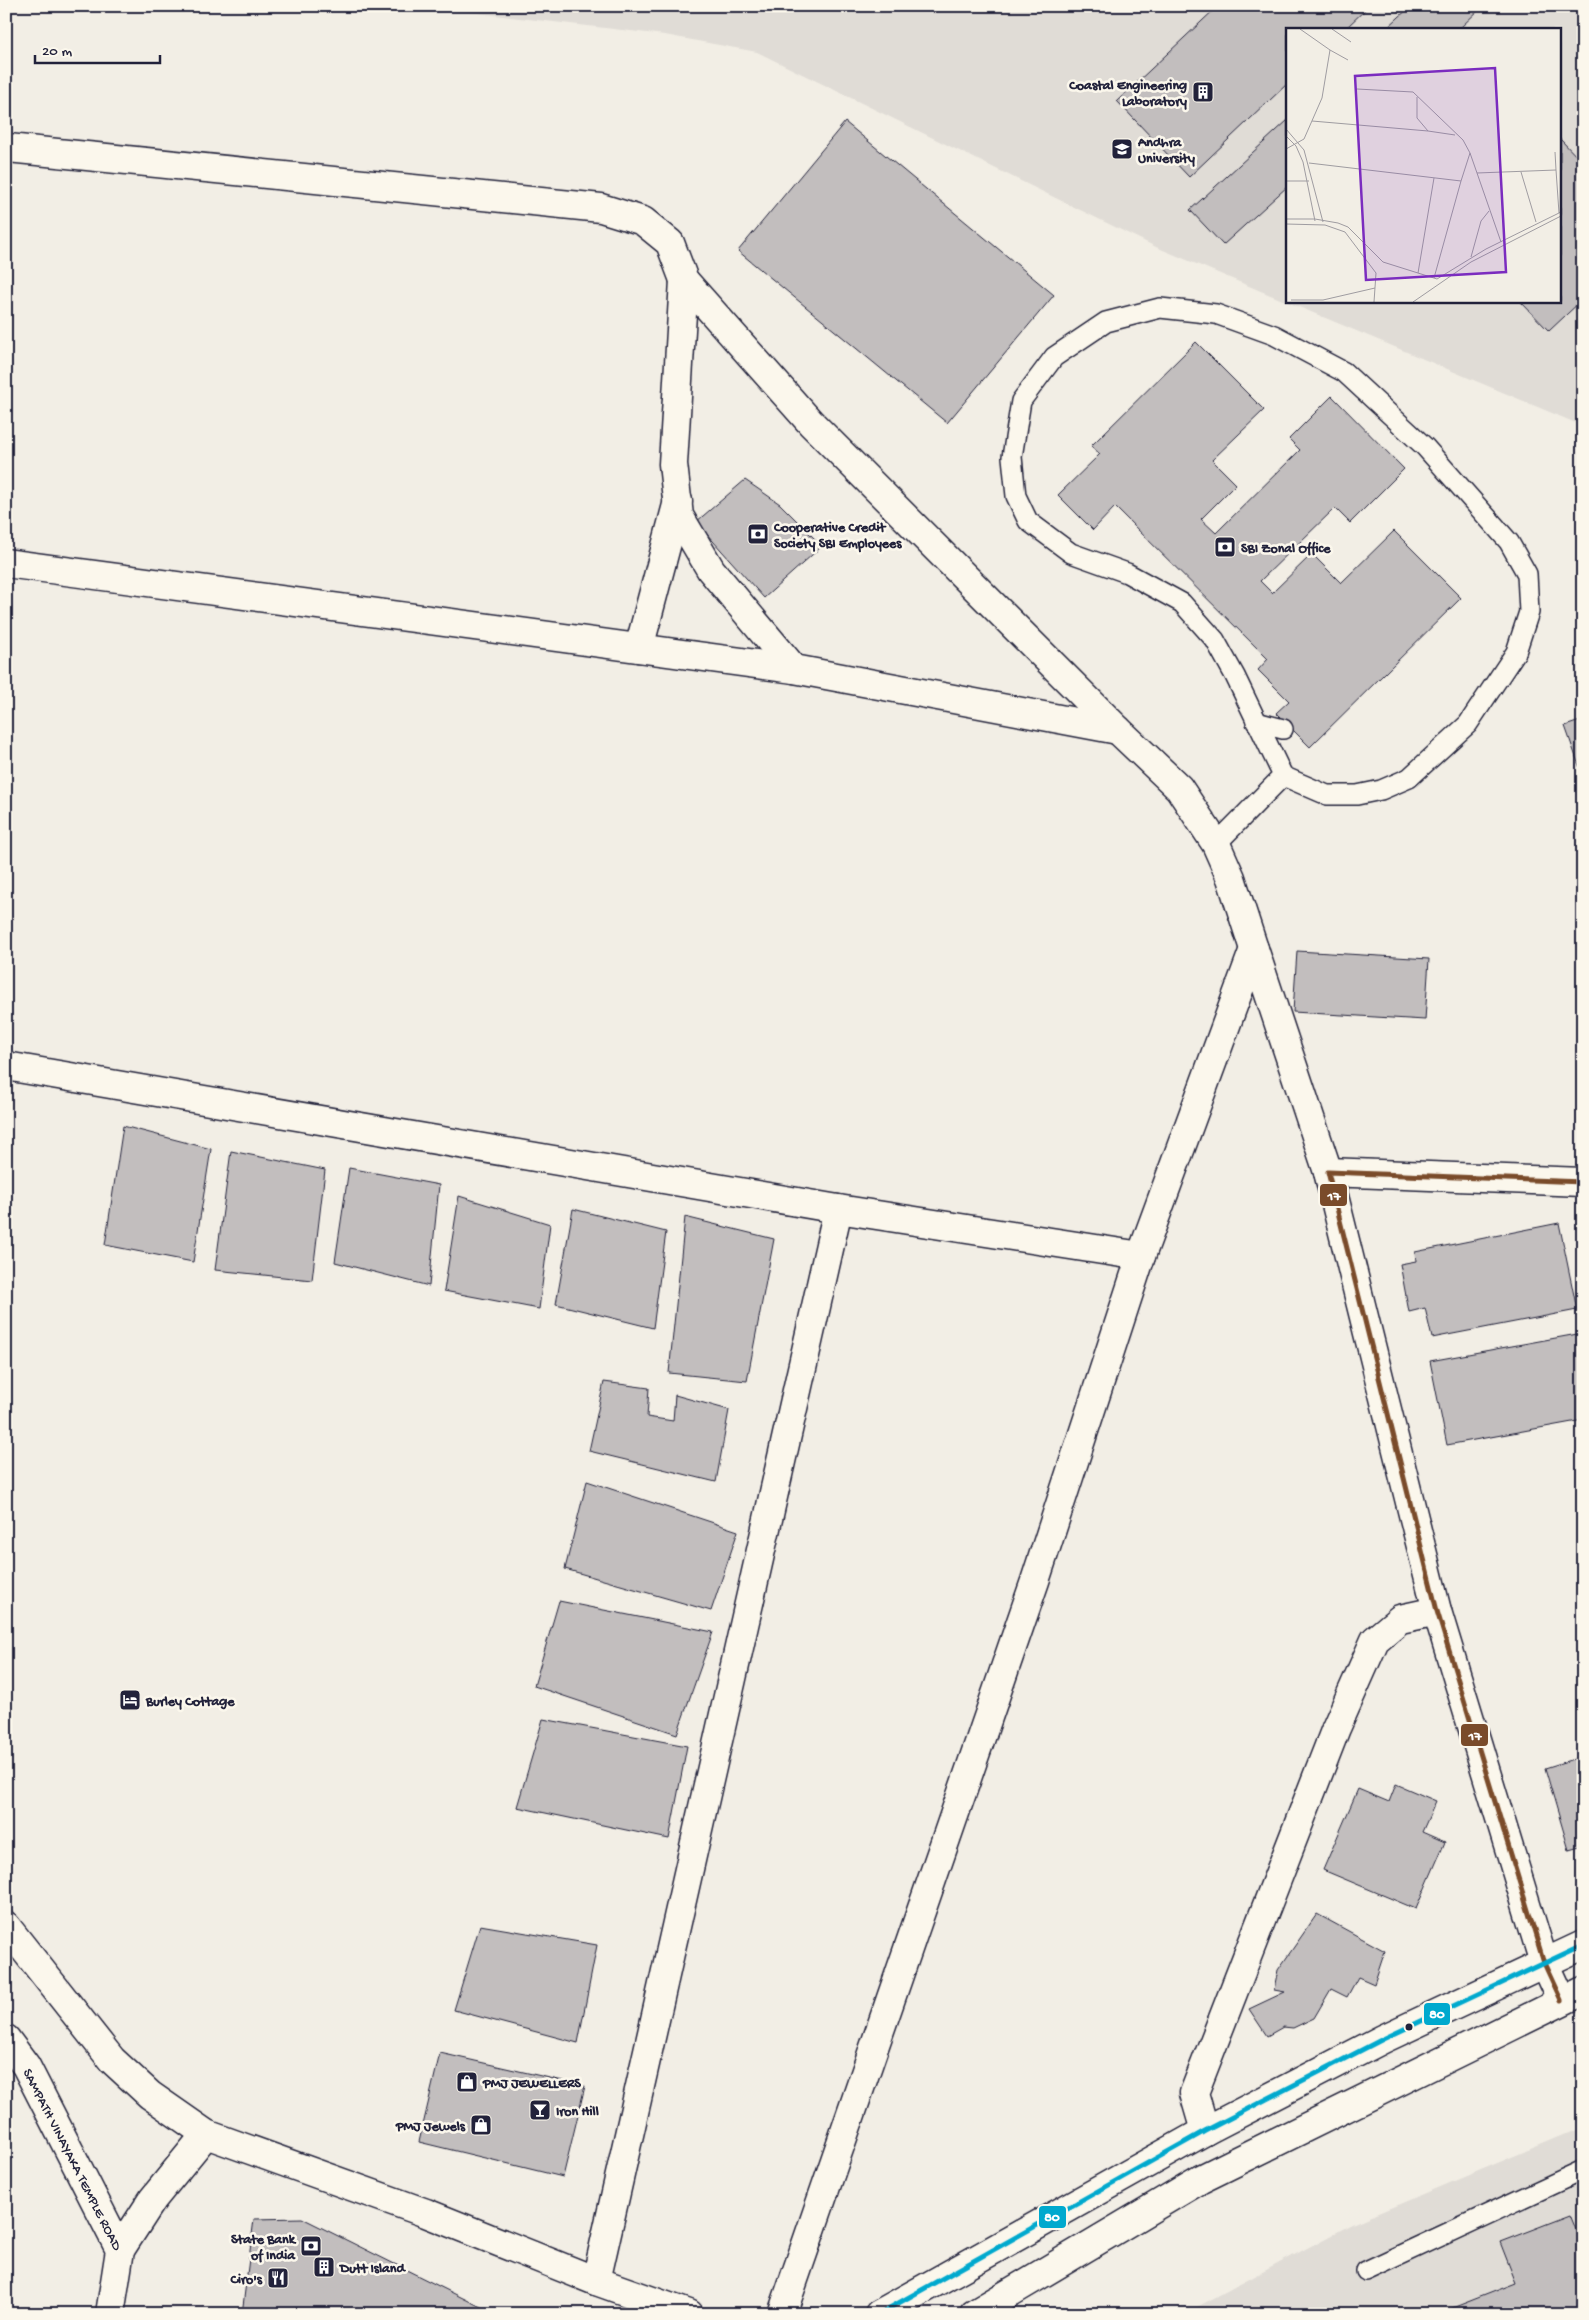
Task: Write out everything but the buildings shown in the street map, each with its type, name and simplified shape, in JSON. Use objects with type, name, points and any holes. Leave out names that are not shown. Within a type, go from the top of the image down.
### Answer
[{"type":"street","points":[[8,148],[601,208],[643,221],[670,243],[684,280],[811,423],[1118,730],[1179,788],[1216,844],[1232,878],[1328,1172],[1437,1611],[1544,1963],[1572,1996],[1201,2179],[974,2314]]},
{"type":"street","points":[[684,280],[673,464],[679,516],[710,570],[794,669]]},
{"type":"street","points":[[639,648],[678,501]]},
{"type":"street","points":[[6,563],[794,669],[1118,730]]},
{"type":"street","points":[[782,2314],[1035,1581],[1141,1256],[1254,950]]},
{"type":"street","points":[[6,1066],[838,1209],[1141,1256]]},
{"type":"street","points":[[1328,1172],[1583,1182]]},
{"type":"street","points":[[596,2281],[838,1209]]},
{"type":"street","points":[[1205,2131],[1194,2093],[1340,1719],[1375,1640],[1400,1619],[1437,1611]]},
{"type":"street","points":[[6,1926],[112,2060],[150,2095],[206,2134],[426,2213],[668,2309],[689,2314]]},
{"type":"street","points":[[879,2314],[1205,2131],[1383,2039],[1583,1945]]},
{"type":"street","name":"SAMPATH VINAYAKA TEMPLE ROAD","points":[[6,2039],[26,2066],[120,2250],[110,2314]]},
{"type":"street","points":[[120,2250],[153,2199],[206,2134]]},
{"type":"lane","points":[[1160,308],[1216,314],[1274,335],[1344,372],[1425,447],[1509,542],[1527,574],[1529,612],[1516,652],[1468,724],[1409,778],[1381,790],[1350,795],[1327,795],[1283,776],[1256,722],[1235,676],[1215,640],[1182,603],[1127,573],[1071,553],[1028,521],[1016,496],[1012,458],[1021,401],[1054,357],[1106,322],[1160,308]]},
{"type":"lane","points":[[1256,722],[1283,729]]},
{"type":"lane","points":[[1216,844],[1283,776]]},
{"type":"lane","points":[[1366,2271],[1583,2170]]},
{"type":"shaded area","name":"Andhra University","points":[[417,6],[1583,6],[1583,426],[1287,302],[1562,302],[1562,28],[1286,28],[1286,301],[1156,247],[757,52],[665,35]]},
{"type":"shaded area","points":[[1583,2127],[1583,2314],[1184,2314],[1352,2224]]},
{"type":"transit line","name":"17","points":[[1561,2000],[1544,1963],[1437,1611],[1328,1172],[1583,1182]]},
{"type":"transit line","name":"80","points":[[879,2314],[1205,2131],[1383,2039],[1583,1945]]},
{"type":"place","name":"Coastal Engineering Laboratory","points":[[1203,92]]},
{"type":"place","name":"Andhra University","points":[[1122,149]]},
{"type":"place","name":"Cooperative Credit Society SBI Employees","points":[[758,534]]},
{"type":"place","name":"SBI Zonal Office","points":[[1225,547]]},
{"type":"place","name":"Burley Cottage","points":[[130,1700]]},
{"type":"place","name":"PMJ JEWELLERS","points":[[467,2082]]},
{"type":"place","name":"Iron Hill","points":[[540,2110]]},
{"type":"place","name":"PMJ Jewels","points":[[481,2125]]},
{"type":"place","name":"State Bank of India","points":[[311,2246]]},
{"type":"place","name":"Dutt Island","points":[[324,2267]]},
{"type":"place","name":"Ciro's","points":[[278,2278]]}]
